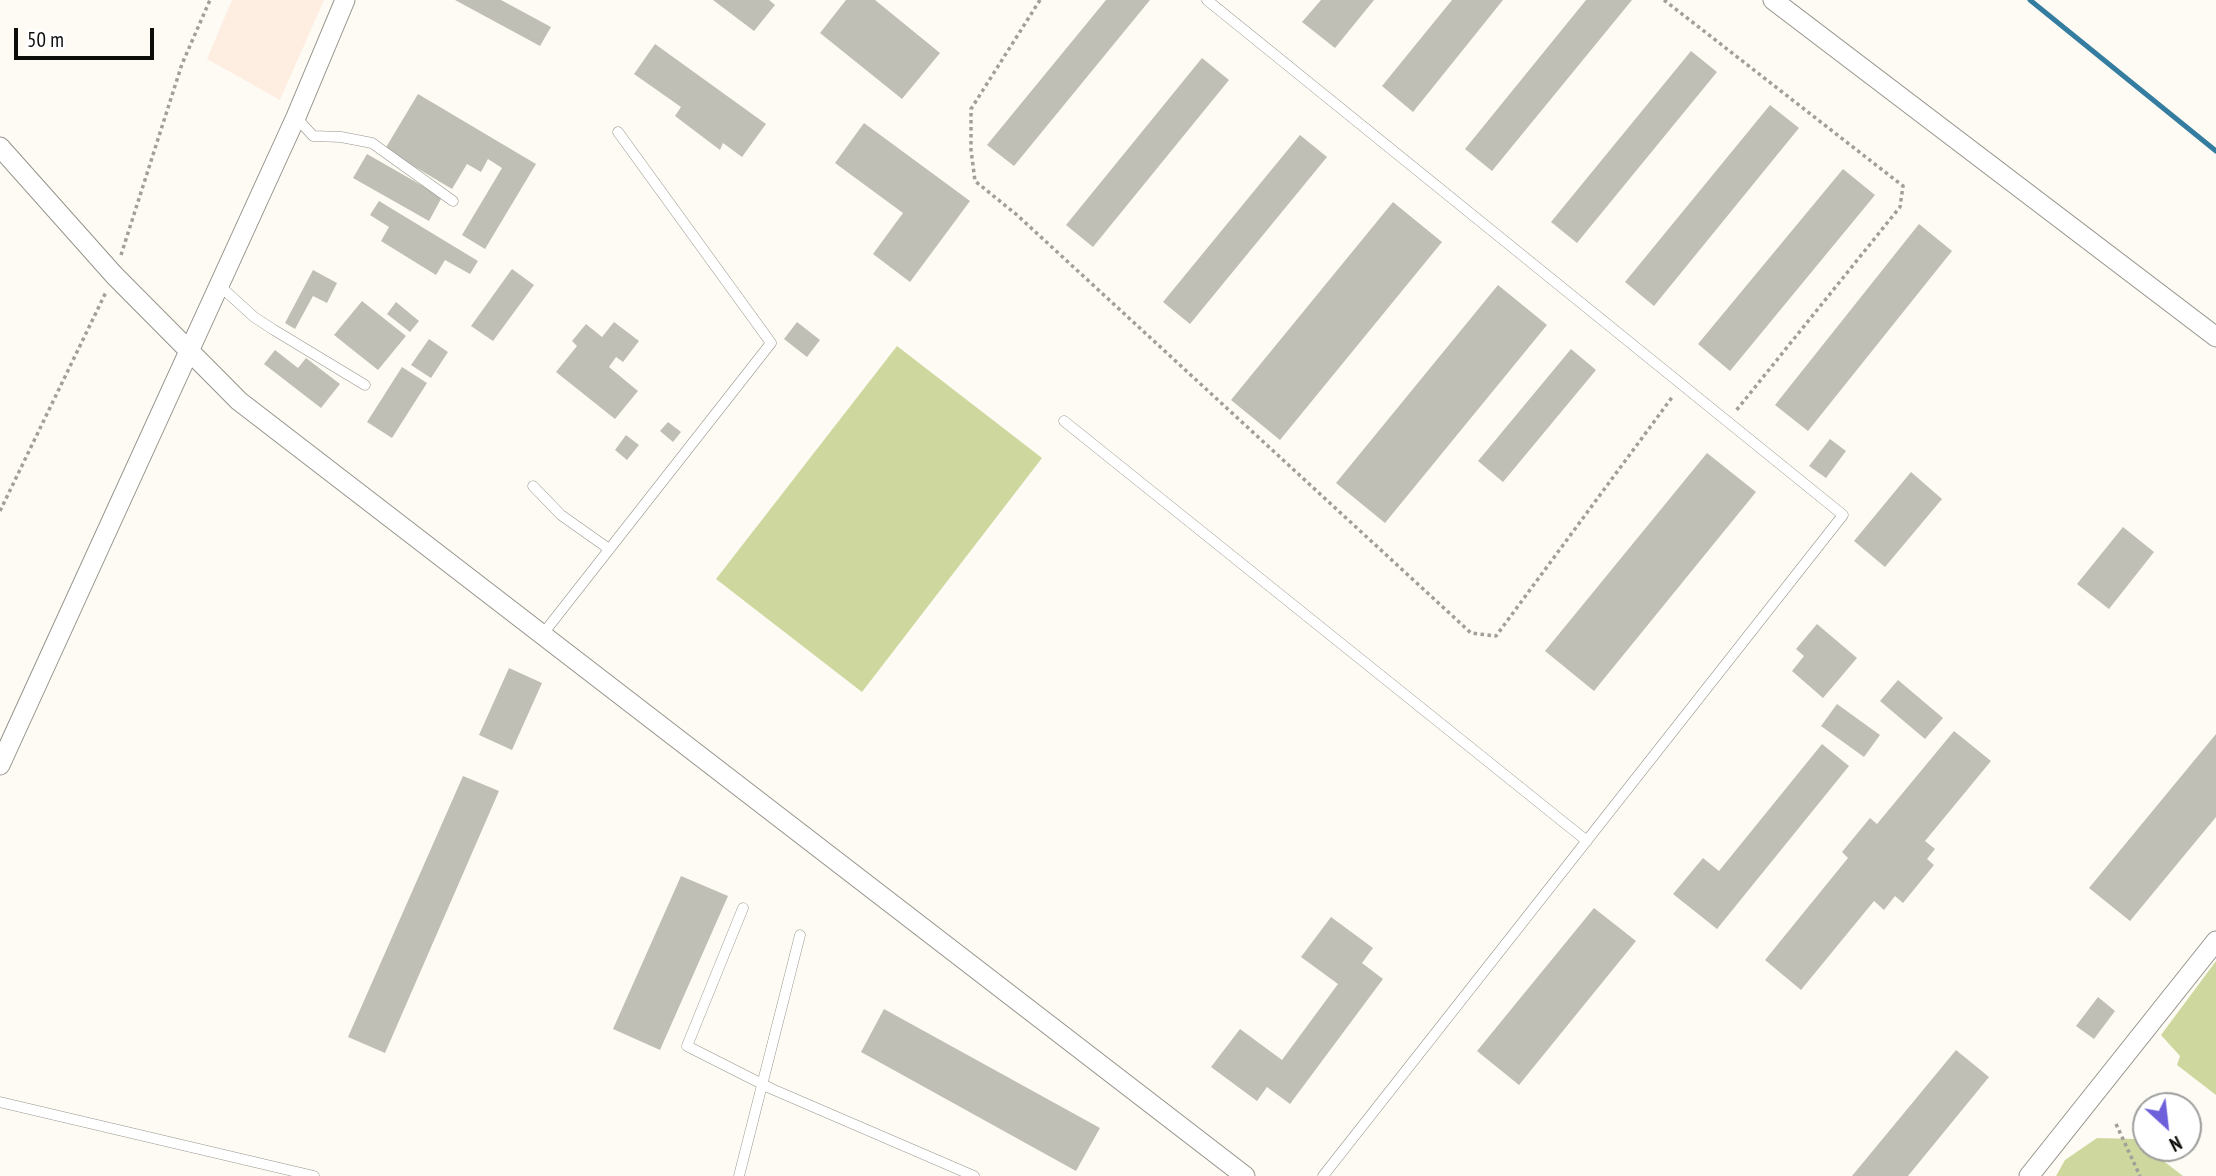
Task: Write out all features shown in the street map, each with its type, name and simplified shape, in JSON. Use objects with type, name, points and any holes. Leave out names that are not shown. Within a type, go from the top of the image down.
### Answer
[{"type":"street","points":[[0,765],[220,286],[345,0]]},
{"type":"street","points":[[1773,0],[2216,337]]},
{"type":"street","points":[[0,147],[114,275],[239,401],[1245,1176]]},
{"type":"street","points":[[2029,1176],[2216,941]]},
{"type":"lane","points":[[1207,0],[1843,516],[1323,1176]]},
{"type":"lane","points":[[296,117],[313,136],[341,137],[372,144],[453,201]]},
{"type":"lane","points":[[542,635],[771,344],[618,132]]},
{"type":"lane","points":[[220,286],[254,317],[365,385]]},
{"type":"lane","points":[[1064,421],[1587,841]]},
{"type":"lane","points":[[533,486],[561,515],[609,549]]},
{"type":"lane","points":[[743,908],[687,1046],[762,1084],[974,1176]]},
{"type":"lane","points":[[739,1176],[800,935]]},
{"type":"lane","points":[[0,1102],[314,1176]]},
{"type":"path","points":[[1040,0],[971,109],[971,150],[975,181],[1017,215],[1471,632],[1496,636],[1681,384]]},
{"type":"path","points":[[1664,0],[1903,186],[1900,207],[1728,422]]},
{"type":"path","points":[[2116,1124],[2140,1176]]},
{"type":"shaded area","points":[[232,0],[324,0],[280,100],[207,59]]},
{"type":"green space","points":[[897,346],[1042,458],[862,692],[716,579]]},
{"type":"green space","points":[[2216,961],[2216,1095],[2177,1065],[2180,1056],[2161,1035]]},
{"type":"green space","points":[[2097,1138],[2132,1139],[2132,1162],[2165,1162],[2183,1176],[2056,1176],[2065,1160]]},
{"type":"building","points":[[455,0],[501,0],[551,27],[540,46]]},
{"type":"building","points":[[713,0],[769,0],[775,5],[754,31]]},
{"type":"building","points":[[846,0],[875,0],[940,53],[902,99],[820,33]]},
{"type":"building","points":[[1106,0],[1150,0],[1014,166],[987,145]]},
{"type":"building","points":[[1321,0],[1374,0],[1335,48],[1302,22]]},
{"type":"building","points":[[1452,0],[1503,0],[1413,112],[1382,86]]},
{"type":"building","points":[[1586,0],[1632,0],[1492,171],[1465,149]]},
{"type":"building","points":[[655,44],[766,124],[742,157],[723,143],[720,150],[675,116],[681,107],[634,74]]},
{"type":"building","points":[[1691,51],[1717,72],[1577,243],[1551,222]]},
{"type":"building","points":[[1202,58],[1229,80],[1093,247],[1066,225]]},
{"type":"building","points":[[418,94],[536,164],[485,249],[462,235],[502,168],[488,159],[481,172],[467,164],[452,189],[385,149]]},
{"type":"building","points":[[1770,105],[1799,128],[1654,306],[1625,282]]},
{"type":"building","points":[[864,123],[970,201],[910,282],[873,254],[903,213],[835,163]]},
{"type":"building","points":[[1300,135],[1327,157],[1190,324],[1163,302]]},
{"type":"building","points":[[367,154],[442,197],[429,221],[353,178]]},
{"type":"building","points":[[1843,169],[1875,195],[1730,371],[1698,344]]},
{"type":"building","points":[[379,201],[478,261],[470,274],[445,260],[436,275],[381,241],[389,227],[370,215]]},
{"type":"building","points":[[1393,202],[1442,242],[1280,440],[1231,400]]},
{"type":"building","points":[[1919,224],[1952,251],[1808,431],[1775,405]]},
{"type":"building","points":[[512,269],[534,285],[493,341],[471,326]]},
{"type":"building","points":[[313,270],[337,283],[327,303],[313,296],[295,329],[285,323]]},
{"type":"building","points":[[1498,285],[1547,325],[1385,523],[1336,483]]},
{"type":"building","points":[[362,301],[406,336],[378,370],[334,335]]},
{"type":"building","points":[[396,302],[419,321],[410,332],[387,314]]},
{"type":"building","points":[[614,322],[639,341],[623,362],[616,357],[609,367],[638,391],[615,419],[556,372],[577,346],[572,341],[586,324],[602,337]]},
{"type":"building","points":[[797,322],[820,340],[807,357],[784,339]]},
{"type":"building","points":[[429,339],[448,352],[431,378],[411,365]]},
{"type":"building","points":[[1571,349],[1596,370],[1503,482],[1478,461]]},
{"type":"building","points":[[275,350],[298,368],[306,358],[340,384],[321,408],[264,364]]},
{"type":"building","points":[[402,367],[427,383],[392,438],[367,422]]},
{"type":"building","points":[[668,422],[681,432],[673,442],[660,431]]},
{"type":"building","points":[[626,435],[639,445],[627,460],[615,450]]},
{"type":"building","points":[[1830,439],[1846,451],[1826,478],[1809,466]]},
{"type":"building","points":[[1707,453],[1756,492],[1594,691],[1545,651]]},
{"type":"building","points":[[1911,472],[1942,499],[1885,567],[1854,541]]},
{"type":"building","points":[[2123,527],[2154,552],[2109,609],[2077,584]]},
{"type":"building","points":[[1817,624],[1857,658],[1823,698],[1792,671],[1804,656],[1796,649]]},
{"type":"building","points":[[509,668],[542,683],[512,750],[479,735]]},
{"type":"building","points":[[1898,680],[1943,718],[1925,739],[1880,701]]},
{"type":"building","points":[[1837,704],[1880,735],[1864,757],[1821,726]]},
{"type":"building","points":[[1954,731],[1991,761],[1925,841],[1935,849],[1927,859],[1934,865],[1903,903],[1895,896],[1884,910],[1874,901],[1801,990],[1765,960],[1848,858],[1842,852],[1870,818],[1877,824]]},
{"type":"building","points":[[2216,734],[2216,817],[2130,921],[2089,888]]},
{"type":"building","points":[[1822,744],[1849,766],[1717,929],[1673,894],[1703,858],[1719,871]]},
{"type":"building","points":[[463,776],[499,791],[385,1053],[348,1037]]},
{"type":"building","points":[[681,876],[728,896],[660,1050],[613,1029]]},
{"type":"building","points":[[1594,908],[1636,941],[1519,1085],[1477,1051]]},
{"type":"building","points":[[1331,917],[1373,948],[1362,963],[1383,979],[1290,1104],[1267,1087],[1257,1101],[1211,1067],[1240,1029],[1282,1060],[1338,984],[1301,957]]},
{"type":"building","points":[[2098,997],[2115,1011],[2094,1039],[2076,1026]]},
{"type":"building","points":[[884,1009],[1100,1128],[1076,1171],[861,1052]]},
{"type":"building","points":[[1956,1050],[1989,1077],[1908,1176],[1852,1176]]},
{"type":"waterway","points":[[2030,0],[2216,151]]}]
